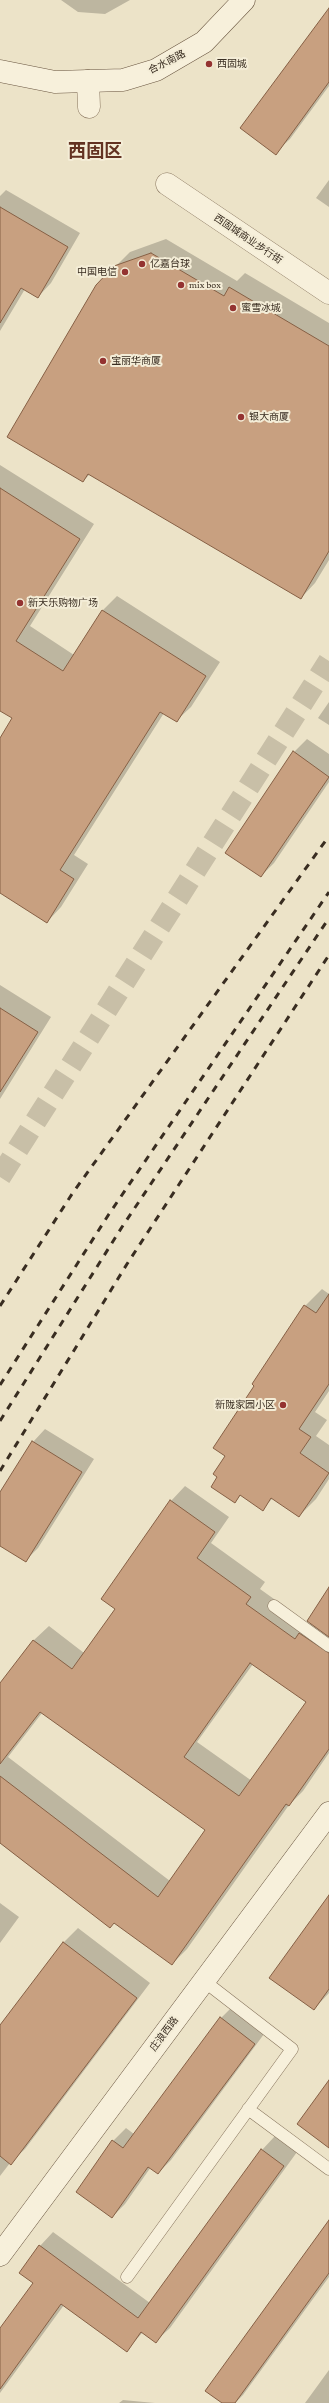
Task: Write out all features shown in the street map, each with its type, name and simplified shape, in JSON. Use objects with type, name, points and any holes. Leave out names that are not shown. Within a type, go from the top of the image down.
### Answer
[{"type":"street","name":"合水南路","points":[[0,71],[55,82],[123,80],[156,70],[204,42],[244,0]]},
{"type":"street","points":[[88,81],[89,106]]},
{"type":"street","name":"西固城商业步行街","points":[[166,184],[329,293]]},
{"type":"street","name":"庄浪西路","points":[[0,2255],[329,1813]]},
{"type":"lane","points":[[274,1606],[329,1646]]},
{"type":"lane","points":[[127,2277],[292,2049],[204,1981]]},
{"type":"lane","points":[[248,2109],[329,2169]]},
{"type":"building","points":[[329,8],[329,82],[276,155],[240,128]]},
{"type":"building","points":[[0,207],[68,247],[38,298],[21,288],[0,323]]},
{"type":"building","name":"银大商厦","points":[[151,253],[224,296],[229,287],[329,346],[329,551],[301,599],[88,474],[83,482],[7,437],[96,285],[114,266]]},
{"type":"building","points":[[0,488],[80,539],[16,641],[63,671],[102,610],[206,676],[177,722],[160,712],[60,870],[74,879],[47,923],[0,893],[0,738],[12,718],[0,711]]},
{"type":"building","points":[[293,751],[329,777],[261,877],[225,853]]},
{"type":"building","points":[[0,1008],[38,1032],[0,1092]]},
{"type":"building","name":"新陇家园小区","points":[[329,1294],[329,1384],[299,1429],[311,1437],[300,1453],[329,1473],[299,1517],[271,1498],[263,1511],[240,1495],[235,1503],[211,1487],[217,1477],[213,1474],[225,1456],[213,1448],[254,1386],[252,1384],[304,1305],[316,1313]]},
{"type":"building","points":[[32,1441],[82,1472],[26,1562],[0,1546],[0,1492]]},
{"type":"building","points":[[170,1500],[215,1532],[197,1558],[251,1597],[246,1604],[295,1639],[299,1633],[329,1653],[329,1749],[289,1806],[286,1804],[172,1965],[114,1923],[110,1928],[0,1843],[0,1776],[158,1897],[205,1830],[40,1712],[0,1764],[0,1683],[33,1640],[72,1669],[115,1609],[101,1599]],"holes":[[[250,1663],[306,1702],[239,1796],[184,1757]]]},
{"type":"building","points":[[329,1587],[329,1637],[307,1621]]},
{"type":"building","points":[[329,1895],[329,1989],[314,2010],[269,1978]]},
{"type":"building","points":[[63,1942],[137,1998],[11,2165],[0,2156],[0,2025]]},
{"type":"building","points":[[220,2017],[255,2044],[158,2174],[148,2167],[112,2218],[76,2192],[112,2140],[123,2148]]},
{"type":"building","points":[[329,2080],[329,2148],[297,2124]]},
{"type":"building","points":[[261,2149],[284,2166],[156,2343],[141,2332],[127,2352],[61,2304],[0,2389],[0,2328],[33,2283],[19,2273],[39,2245],[138,2318]]},
{"type":"building","points":[[329,2220],[329,2273],[235,2403],[222,2403],[205,2391]]},
{"type":"tunnel","points":[[0,1177],[329,661]]},
{"type":"railway","points":[[0,1306],[72,1194],[329,836]]},
{"type":"railway","points":[[0,1385],[109,1214],[329,892]]},
{"type":"railway","points":[[0,1421],[122,1227],[329,918]]},
{"type":"railway","points":[[0,1471],[127,1264],[329,955]]},
{"type":"place","name":"西固城","points":[[209,64]]},
{"type":"place","name":"亿嘉台球","points":[[142,264]]},
{"type":"place","name":"中国电信","points":[[125,272]]},
{"type":"place","name":"mix box","points":[[181,285]]},
{"type":"place","name":"蜜雪冰城","points":[[233,308]]},
{"type":"place","name":"宝丽华商厦","points":[[103,361]]},
{"type":"place","name":"银大商厦","points":[[241,417]]},
{"type":"place","name":"新天乐购物广场","points":[[20,603]]},
{"type":"place","name":"新陇家园小区","points":[[283,1405]]},
{"type":"district","name":"西固区","points":[[95,151]]}]
